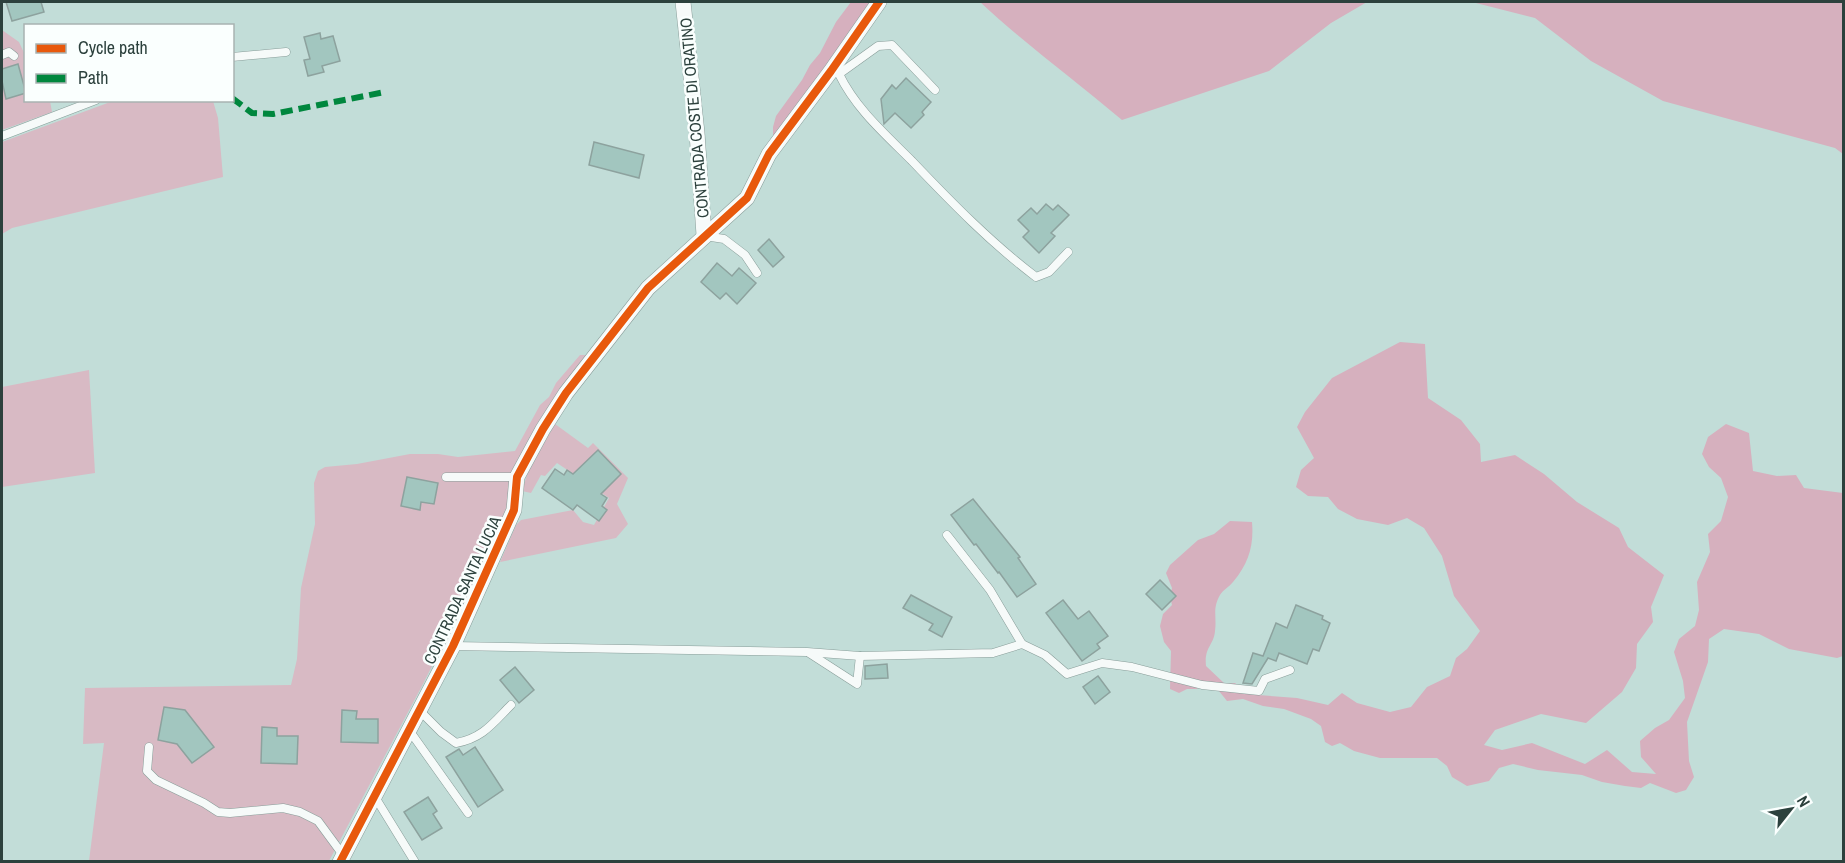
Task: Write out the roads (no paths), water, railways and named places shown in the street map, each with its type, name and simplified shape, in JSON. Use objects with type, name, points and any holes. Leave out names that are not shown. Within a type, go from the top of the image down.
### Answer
[{"type":"street","name":"CONTRADA COSTE DI ORATINO","points":[[683,2],[697,133],[704,235]]},
{"type":"street","name":"CONTRADA SANTA LUCIA","points":[[342,858],[453,646],[514,510],[517,477],[543,429],[580,375],[648,288],[747,198],[769,154],[835,72],[879,2]]},
{"type":"lane","points":[[935,90],[891,45],[878,46],[835,72],[848,94],[868,117],[962,212],[1036,278],[1049,272],[1068,252]]},
{"type":"lane","points":[[2,55],[9,52],[14,56]]},
{"type":"lane","points":[[234,57],[286,52]]},
{"type":"lane","points":[[2,136],[91,102]]},
{"type":"lane","points":[[704,235],[724,239],[745,255],[757,273]]},
{"type":"lane","points":[[446,477],[517,477]]},
{"type":"lane","points":[[947,535],[990,590],[1022,644],[1045,655],[1067,674],[1102,663],[1132,667],[1202,685],[1259,691],[1265,679],[1290,670]]},
{"type":"lane","points":[[453,646],[807,652],[860,656],[993,653],[1022,644]]},
{"type":"lane","points":[[807,652],[857,684],[860,656]]},
{"type":"lane","points":[[418,709],[441,732],[456,743],[482,735],[511,705]]},
{"type":"lane","points":[[408,729],[468,813]]},
{"type":"lane","points":[[149,747],[147,771],[156,780],[218,812],[283,808],[300,812],[318,821],[342,858]]},
{"type":"lane","points":[[375,797],[415,861]]}]
